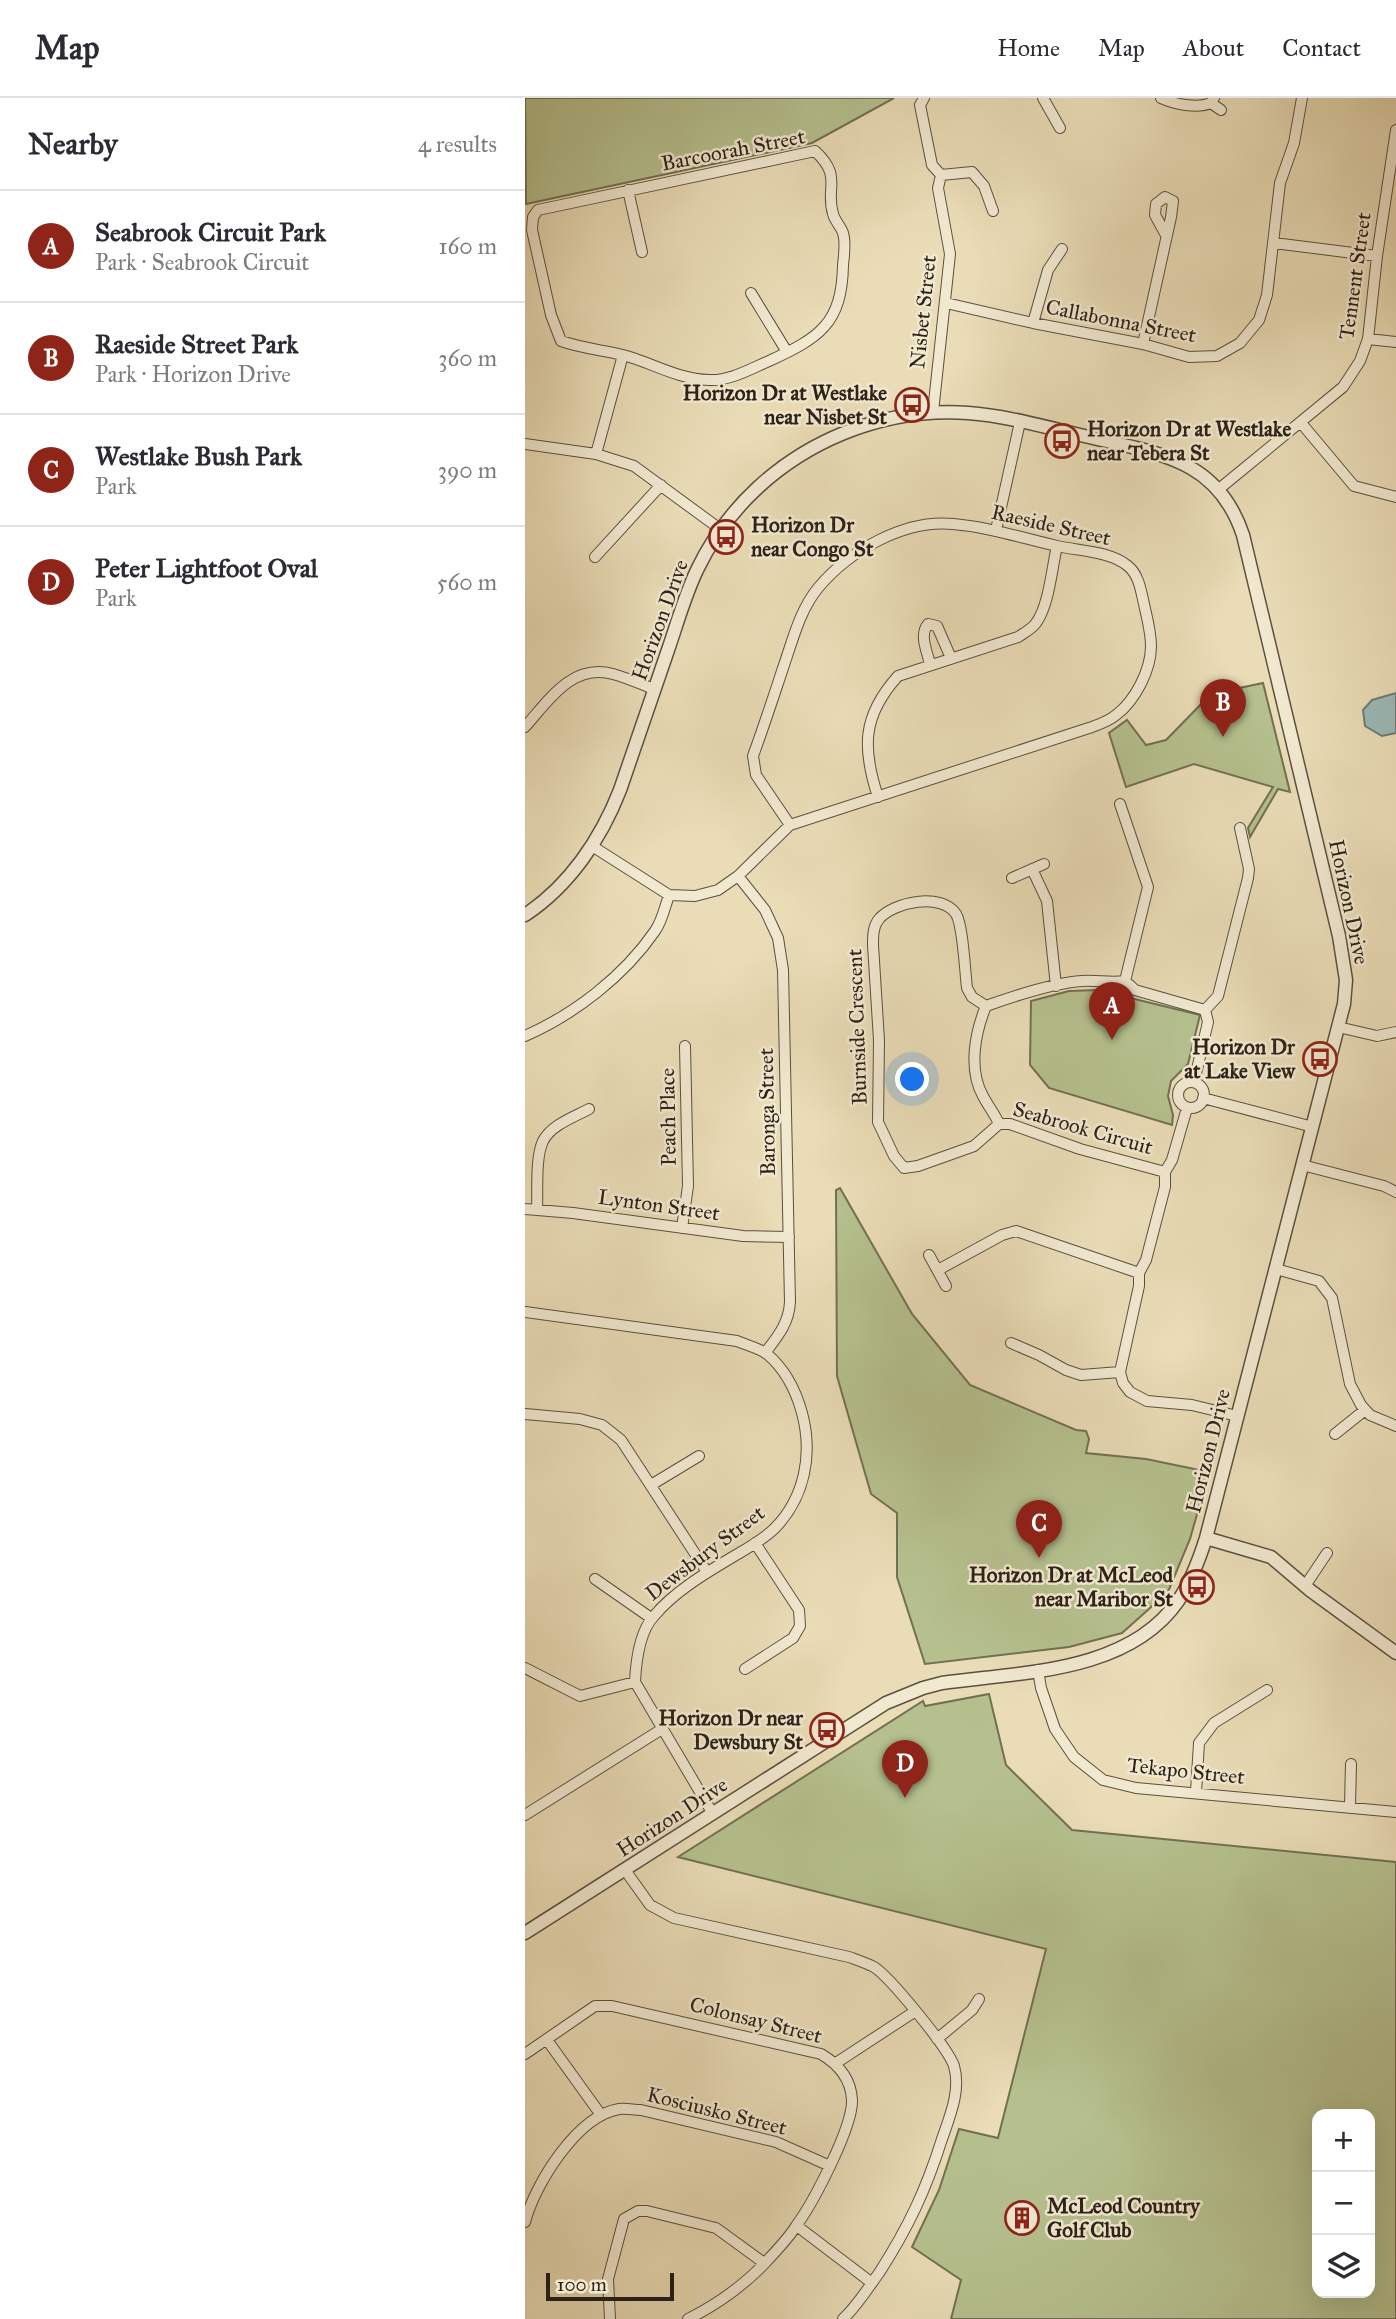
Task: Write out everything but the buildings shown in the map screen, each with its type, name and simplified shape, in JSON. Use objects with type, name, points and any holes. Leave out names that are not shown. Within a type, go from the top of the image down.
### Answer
[{"type":"street","name":"Nisbet Street","points":[[924,98],[920,105],[932,165],[941,175],[938,188],[950,254],[933,412]]},
{"type":"street","points":[[1043,98],[1060,128]]},
{"type":"street","points":[[1161,98],[1170,102],[1204,106],[1212,101],[1221,110]]},
{"type":"street","name":"Callabonna Street","points":[[946,303],[1189,356],[1217,356],[1240,343],[1259,320],[1267,295],[1280,183],[1294,143],[1302,98]]},
{"type":"street","name":"Tennent Street","points":[[1219,489],[1302,424],[1343,387],[1360,361],[1368,339],[1377,256],[1396,130]]},
{"type":"street","name":"Barcoorah Street","points":[[815,151],[828,163],[833,213],[844,235],[843,278],[837,310],[826,328],[787,352],[736,376],[712,381],[682,378],[623,355],[580,348],[561,341],[551,315],[533,230],[533,217],[538,209],[815,151]]},
{"type":"street","points":[[941,175],[972,172],[984,186],[993,211]]},
{"type":"street","points":[[628,190],[642,252]]},
{"type":"street","points":[[1143,344],[1166,235]]},
{"type":"street","points":[[1274,243],[1377,256]]},
{"type":"street","points":[[1033,323],[1048,270],[1062,249]]},
{"type":"street","points":[[751,293],[787,352]]},
{"type":"street","points":[[1368,339],[1396,342]]},
{"type":"street","points":[[596,454],[623,355]]},
{"type":"street","name":"Horizon Drive","points":[[525,915],[538,907],[565,880],[592,846],[617,797],[696,572],[720,529],[744,500],[769,477],[821,443],[883,420],[933,412],[968,413],[1169,456],[1196,470],[1219,489],[1234,512],[1243,535],[1339,936],[1346,980],[1344,1004],[1206,1538],[1193,1576],[1177,1602],[1149,1631],[1121,1650],[1106,1656],[1038,1670],[942,1683],[903,1695],[870,1713],[525,1933]]},
{"type":"street","points":[[996,530],[1020,422]]},
{"type":"street","points":[[1302,424],[1354,486],[1396,497]]},
{"type":"street","points":[[525,444],[596,454],[633,467],[720,529]]},
{"type":"street","points":[[594,557],[661,485]]},
{"type":"street","name":"Raeside Street","points":[[669,895],[695,896],[718,890],[739,876],[790,825],[1092,727],[1116,715],[1136,693],[1147,669],[1151,647],[1149,627],[1131,569],[1111,557],[996,530],[943,524],[898,532],[869,546],[839,566],[817,589],[801,616],[753,756],[756,775],[790,825]]},
{"type":"street","points":[[878,797],[869,769],[866,741],[874,710],[885,690],[898,676],[1018,637],[1036,624],[1042,610],[1057,546]]},
{"type":"street","points":[[930,664],[923,636],[923,630],[928,624],[937,626],[951,658]]},
{"type":"street","points":[[525,727],[561,686],[587,673],[612,674],[654,689]]},
{"type":"street","points":[[1120,804],[1147,887],[1125,981]]},
{"type":"street","points":[[1205,1010],[1218,996],[1248,878],[1240,828]]},
{"type":"street","points":[[525,1036],[546,1027],[593,994],[629,962],[657,929],[669,895],[592,846]]},
{"type":"street","points":[[1012,878],[1044,864]]},
{"type":"street","points":[[1032,869],[1047,901],[1056,986]]},
{"type":"street","name":"Baronga Street","points":[[739,876],[765,910],[778,938],[783,970],[789,1314],[783,1330],[765,1353]]},
{"type":"street","name":"Burnside Crescent","points":[[986,1006],[972,997],[967,988],[958,917],[951,907],[937,901],[923,900],[888,912],[877,920],[873,945],[879,1040],[878,1122],[894,1156],[904,1168],[918,1166],[974,1146],[999,1124]]},
{"type":"street","points":[[986,1006],[1081,981],[1125,981]]},
{"type":"street","points":[[1125,981],[1135,990],[1205,1010]]},
{"type":"street","name":"Seabrook Circuit","points":[[986,1006],[975,1044],[975,1071],[981,1094],[999,1124],[1010,1124],[1080,1149],[1165,1172]]},
{"type":"street","points":[[1193,1082],[1208,1022],[1205,1010]]},
{"type":"street","points":[[1338,1027],[1377,1036],[1396,1032]]},
{"type":"street","name":"Peach Place","points":[[681,1228],[688,1186],[685,1046]]},
{"type":"street","points":[[1193,1082],[1201,1087],[1203,1098],[1197,1107],[1187,1108],[1179,1102],[1178,1092],[1184,1084],[1193,1082]]},
{"type":"street","points":[[1203,1098],[1313,1127]]},
{"type":"street","name":"Seabrook Circuit","points":[[1120,1372],[1139,1286],[1139,1273],[1146,1260],[1165,1187],[1165,1172],[1172,1160],[1187,1108]]},
{"type":"street","points":[[537,1210],[543,1140],[556,1127],[589,1109]]},
{"type":"street","points":[[1302,1165],[1384,1186],[1396,1192]]},
{"type":"street","name":"Lynton Street","points":[[525,1209],[743,1236],[789,1237]]},
{"type":"street","points":[[938,1270],[1016,1230],[1139,1273]]},
{"type":"street","points":[[929,1255],[946,1286]]},
{"type":"street","points":[[1276,1269],[1319,1281],[1332,1297],[1350,1384],[1370,1415],[1396,1426]]},
{"type":"street","name":"Dewsbury Street","points":[[525,1312],[737,1341],[765,1353],[784,1373],[797,1395],[805,1426],[808,1454],[803,1482],[790,1510],[774,1529],[707,1572],[651,1618],[642,1639],[635,1682]]},
{"type":"street","points":[[1011,1343],[1073,1373],[1081,1375],[1120,1372],[1123,1383],[1130,1392],[1147,1401],[1183,1404],[1237,1416]]},
{"type":"street","points":[[1335,1434],[1365,1409]]},
{"type":"street","points":[[525,1414],[580,1419],[602,1425],[621,1440],[707,1572]]},
{"type":"street","points":[[652,1485],[699,1456]]},
{"type":"street","points":[[1206,1538],[1271,1557],[1305,1586],[1396,1653]]},
{"type":"street","points":[[745,1670],[793,1638],[800,1626],[799,1609],[755,1543]]},
{"type":"street","points":[[1305,1586],[1327,1552]]},
{"type":"street","points":[[595,1579],[651,1618]]},
{"type":"street","points":[[525,1668],[580,1696],[635,1682],[713,1814]]},
{"type":"street","name":"Tekapo Street","points":[[1038,1670],[1055,1730],[1074,1757],[1103,1780],[1136,1788],[1396,1812]]},
{"type":"street","points":[[1196,1792],[1199,1743],[1214,1723],[1267,1690]]},
{"type":"street","points":[[525,1815],[662,1729]]},
{"type":"street","points":[[1350,1807],[1352,1764]]},
{"type":"street","points":[[625,1870],[650,1905],[674,1918],[849,1957],[874,1967],[894,1986],[937,2039],[954,2065],[954,2104],[921,2199],[900,2241],[848,2317]]},
{"type":"street","points":[[937,2039],[972,2010],[979,1999]]},
{"type":"street","name":"Colonsay Street","points":[[525,2054],[595,2006],[612,2006],[821,2054],[836,2063],[848,2081],[852,2098],[851,2118],[797,2226],[735,2290],[688,2319]]},
{"type":"street","points":[[836,2063],[914,2012]]},
{"type":"street","points":[[525,2222],[556,2158],[574,2137],[601,2115],[547,2040]]},
{"type":"street","name":"Kosciusko Street","points":[[601,2115],[620,2109],[641,2110],[776,2142],[829,2166]]},
{"type":"street","points":[[610,2319],[608,2279],[624,2219],[638,2211],[716,2228],[764,2263]]},
{"type":"street","points":[[797,2226],[872,2283]]},
{"type":"green space","points":[[525,98],[894,98],[812,143],[526,204]]},
{"type":"green space","points":[[1263,683],[1290,792],[1278,789],[1250,837],[1248,828],[1273,787],[1194,764],[1126,787],[1109,733],[1127,720],[1146,745],[1166,740],[1211,694]]},
{"type":"green space","points":[[1098,990],[1200,1015],[1188,1064],[1171,1081],[1168,1096],[1173,1115],[1172,1125],[1049,1088],[1030,1065],[1031,1001],[1069,991]]},
{"type":"green space","points":[[840,1188],[912,1314],[970,1385],[1076,1430],[1086,1431],[1089,1439],[1086,1453],[1146,1459],[1209,1472],[1190,1539],[1168,1592],[1122,1633],[1069,1647],[925,1664],[897,1577],[897,1513],[871,1494],[837,1376],[836,1190]]},
{"type":"green space","points":[[989,1694],[1006,1765],[1072,1830],[1396,1862],[1396,2319],[951,2319],[961,2280],[912,2247],[939,2190],[959,2129],[998,2138],[1046,1949],[678,1857],[923,1701],[925,1706]]},
{"type":"water","points":[[1396,693],[1396,733],[1382,736],[1365,726],[1363,710],[1372,700]]},
{"type":"place","name":"Horizon Dr at Westlake near Nisbet St","points":[[912,405]]},
{"type":"place","name":"Horizon Dr at Westlake near Tebera St","points":[[1062,441]]},
{"type":"place","name":"Horizon Dr near Congo St","points":[[726,537]]},
{"type":"place","name":"Raeside Street Park","points":[[1223,737]]},
{"type":"place","name":"Seabrook Circuit Park","points":[[1112,1040]]},
{"type":"place","name":"Horizon Dr at Lake View","points":[[1320,1059]]},
{"type":"place","name":"Westlake Bush Park","points":[[1039,1558]]},
{"type":"place","name":"Horizon Dr at McLeod near Maribor St","points":[[1197,1587]]},
{"type":"place","name":"Horizon Dr near Dewsbury St","points":[[827,1730]]},
{"type":"place","name":"Peter Lightfoot Oval","points":[[905,1798]]},
{"type":"place","name":"McLeod Country Golf Club","points":[[1022,2218]]}]
